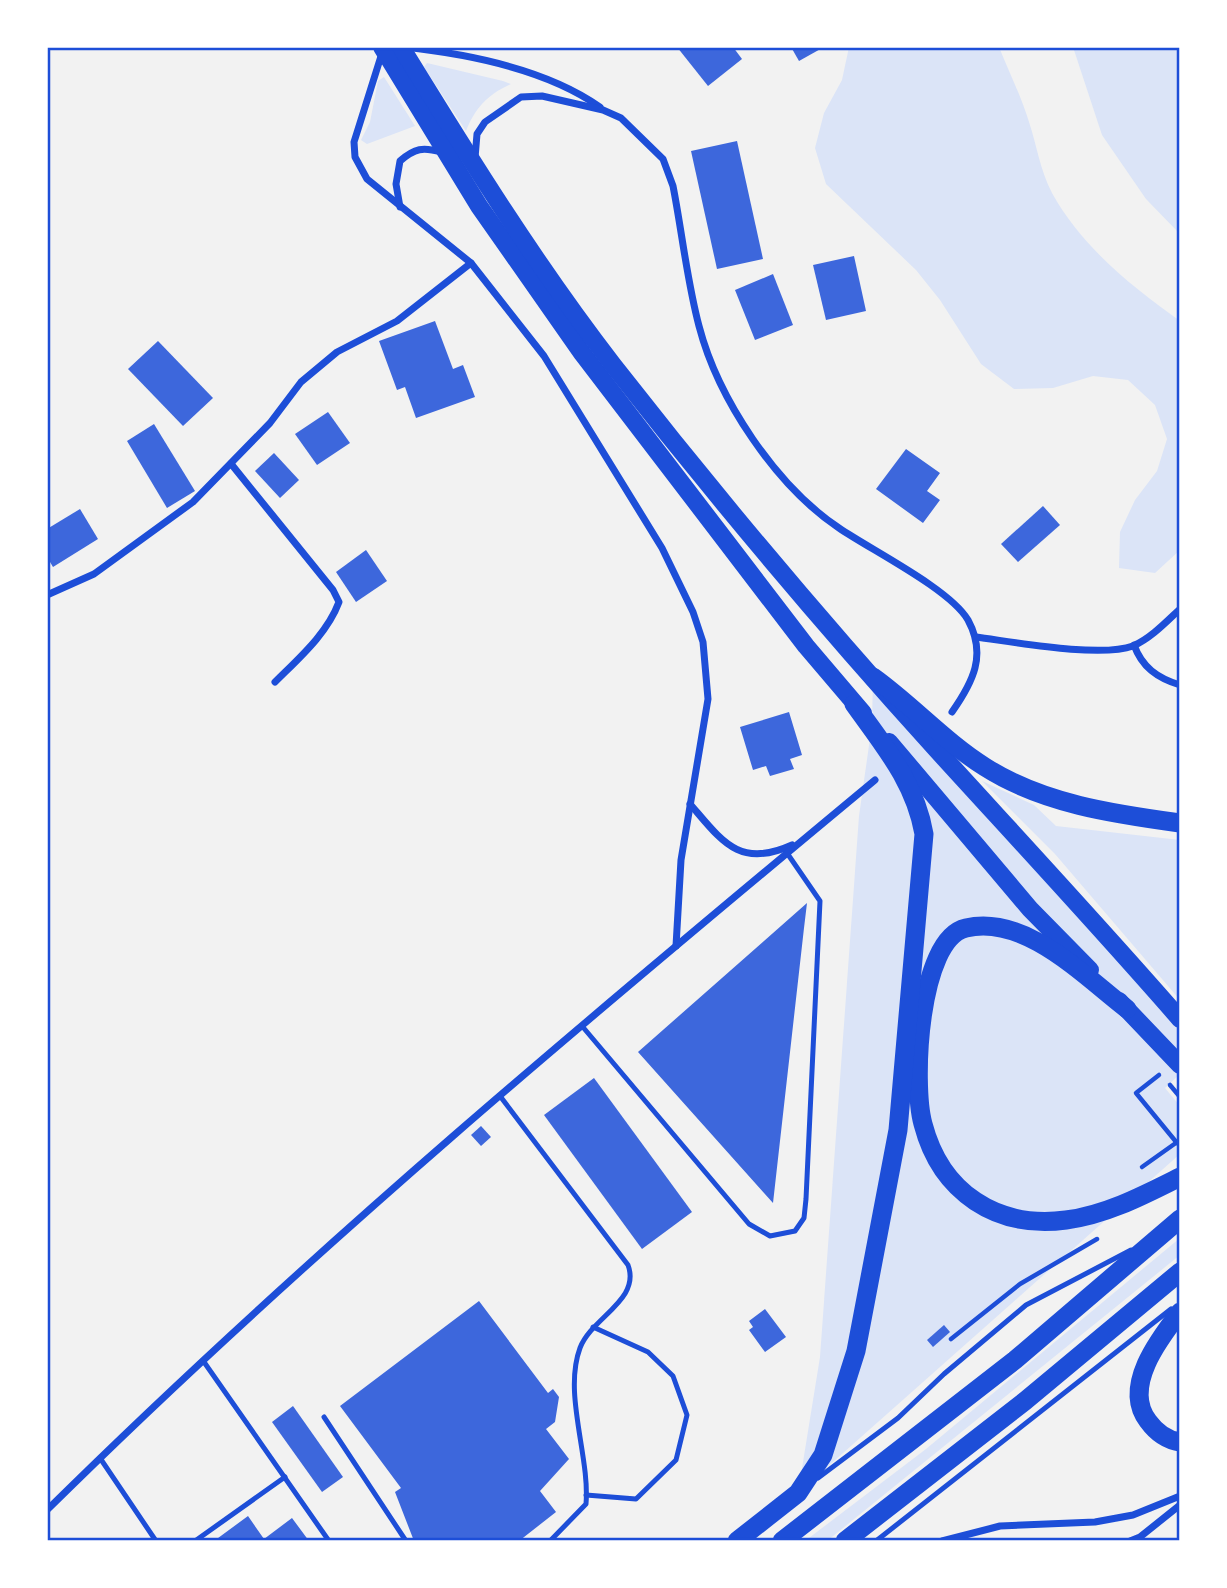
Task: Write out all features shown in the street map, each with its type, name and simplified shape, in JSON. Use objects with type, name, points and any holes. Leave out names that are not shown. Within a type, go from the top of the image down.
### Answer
[{"type":"highway","points":[[873,677],[902,697],[972,758],[1003,777],[1080,805],[1180,823]]},
{"type":"highway","points":[[737,1541],[798,1493],[823,1455],[856,1351],[898,1130],[924,853],[919,809],[904,772],[854,704]]},
{"type":"highway","points":[[1127,1009],[1055,954],[1005,928],[977,926],[955,933],[936,960],[926,993],[920,1041],[922,1123],[936,1158],[953,1184],[986,1211],[1020,1219],[1066,1220],[1114,1208],[1180,1177]]},
{"type":"highway","points":[[782,1541],[1015,1360],[1180,1219]]},
{"type":"highway","points":[[845,1541],[1024,1401],[1180,1272]]},
{"type":"highway","points":[[1180,1311],[1145,1366],[1139,1390],[1143,1415],[1154,1429],[1170,1440],[1180,1442]]},
{"type":"main road","points":[[392,48],[446,154],[697,471],[873,677],[1107,933],[1180,1019]]},
{"type":"main road","points":[[392,48],[474,166],[509,235],[644,436],[854,704],[926,783],[1030,909],[1180,1065]]},
{"type":"street","points":[[603,110],[578,92],[549,80],[477,60],[392,48],[354,142],[355,157],[367,179],[471,263],[544,356],[662,548],[692,612],[703,642],[708,699],[681,860],[676,946]]},
{"type":"street","points":[[474,166],[477,134],[485,122],[521,97],[542,96],[603,110],[621,118],[643,136],[669,170],[699,325],[716,372],[746,428],[807,502],[836,526],[935,589],[966,617],[976,637],[978,667],[952,712]]},
{"type":"street","points":[[400,208],[396,184],[400,161],[416,149],[426,148],[446,154]]},
{"type":"street","points":[[47,595],[94,574],[193,502],[270,423],[301,382],[337,352],[397,321],[471,263]]},
{"type":"street","points":[[232,464],[340,601],[334,615],[309,648],[275,682]]},
{"type":"street","points":[[976,637],[1092,649],[1121,649],[1134,645],[1180,609]]},
{"type":"street","points":[[1134,645],[1139,658],[1148,669],[1167,681],[1180,685]]},
{"type":"street","points":[[47,1510],[342,1233],[676,946],[875,780]]},
{"type":"street","points":[[690,804],[727,845],[750,855],[764,855],[802,841]]},
{"type":"street","points":[[942,1541],[1000,1526],[1095,1522],[1133,1514],[1180,1496]]},
{"type":"street","points":[[1130,1541],[1140,1537],[1180,1506]]},
{"type":"lane","points":[[582,1026],[749,1224],[770,1236],[795,1231],[804,1218],[806,1199],[820,901],[787,853]]},
{"type":"lane","points":[[500,1096],[628,1265],[633,1279],[628,1292],[593,1327],[580,1347],[575,1373],[586,1495],[581,1511],[550,1541]]},
{"type":"lane","points":[[798,1493],[898,1418],[944,1374],[1026,1305],[1159,1237]]},
{"type":"lane","points":[[876,1541],[1180,1303]]},
{"type":"lane","points":[[586,1495],[636,1499],[676,1460],[687,1415],[673,1376],[648,1352],[593,1327]]},
{"type":"lane","points":[[204,1362],[329,1541]]},
{"type":"lane","points":[[324,1417],[406,1541]]},
{"type":"lane","points":[[100,1458],[156,1541]]},
{"type":"lane","points":[[195,1541],[285,1477]]},
{"type":"path","points":[[1160,1074],[1136,1093],[1177,1143],[1180,1140]]},
{"type":"shaded area","points":[[849,47],[999,47],[1026,112],[1048,184],[1064,213],[1109,264],[1180,321],[1180,550],[1155,573],[1119,568],[1120,532],[1135,500],[1157,471],[1167,439],[1155,405],[1128,380],[1093,376],[1053,388],[1014,389],[981,364],[940,300],[916,270],[826,184],[815,148],[824,113],[842,80]]},
{"type":"shaded area","points":[[1073,47],[1180,47],[1180,234],[1146,199],[1102,135]]},
{"type":"shaded area","points":[[427,63],[511,84],[483,103],[466,131],[424,67]]},
{"type":"shaded area","points":[[384,77],[415,126],[367,144],[361,140],[370,122],[378,81]]},
{"type":"shaded area","points":[[873,677],[1180,1020],[1180,1074],[1165,1088],[1180,1106],[1180,1154],[798,1493],[820,1357],[859,816],[872,724]]},
{"type":"shaded area","points":[[982,781],[1034,805],[1056,826],[1180,840],[1180,1000],[1055,854]]},
{"type":"shaded area","points":[[1180,1238],[1180,1255],[827,1541],[805,1541],[926,1449]]},
{"type":"building","points":[[677,47],[733,47],[742,59],[708,86]]},
{"type":"building","points":[[791,47],[824,47],[799,61]]},
{"type":"building","points":[[737,141],[763,259],[717,269],[691,151]]},
{"type":"building","points":[[854,256],[866,311],[826,320],[813,265]]},
{"type":"building","points":[[773,274],[793,325],[755,340],[735,290]]},
{"type":"building","points":[[435,321],[453,369],[463,365],[475,397],[416,418],[405,387],[397,390],[379,341]]},
{"type":"building","points":[[158,341],[213,398],[183,426],[128,369]]},
{"type":"building","points":[[328,412],[350,443],[317,465],[295,434]]},
{"type":"building","points":[[154,424],[195,491],[167,508],[127,441]]},
{"type":"building","points":[[906,449],[940,473],[927,491],[940,500],[923,523],[876,489]]},
{"type":"building","points":[[274,453],[299,480],[280,498],[255,471]]},
{"type":"building","points":[[1043,506],[1060,525],[1018,562],[1001,544]]},
{"type":"building","points":[[80,509],[98,539],[53,567],[47,557],[47,529]]},
{"type":"building","points":[[366,550],[387,581],[356,602],[336,572]]},
{"type":"building","points":[[789,712],[802,755],[790,759],[794,769],[770,776],[766,766],[753,770],[740,727]]},
{"type":"building","points":[[807,903],[804,928],[773,1203],[638,1052]]},
{"type":"building","points":[[594,1078],[692,1212],[642,1249],[544,1115]]},
{"type":"building","points":[[481,1126],[491,1137],[481,1146],[471,1135]]},
{"type":"building","points":[[479,1301],[548,1393],[553,1389],[559,1397],[555,1422],[546,1429],[569,1459],[540,1491],[556,1512],[519,1541],[414,1541],[395,1492],[401,1488],[340,1406]]},
{"type":"building","points":[[765,1309],[786,1337],[765,1352],[749,1330],[753,1327],[749,1321]]},
{"type":"building","points":[[944,1325],[950,1332],[933,1347],[927,1340]]},
{"type":"building","points":[[293,1406],[343,1477],[322,1492],[272,1422]]},
{"type":"building","points":[[248,1516],[264,1539],[292,1518],[309,1541],[214,1541]]}]
